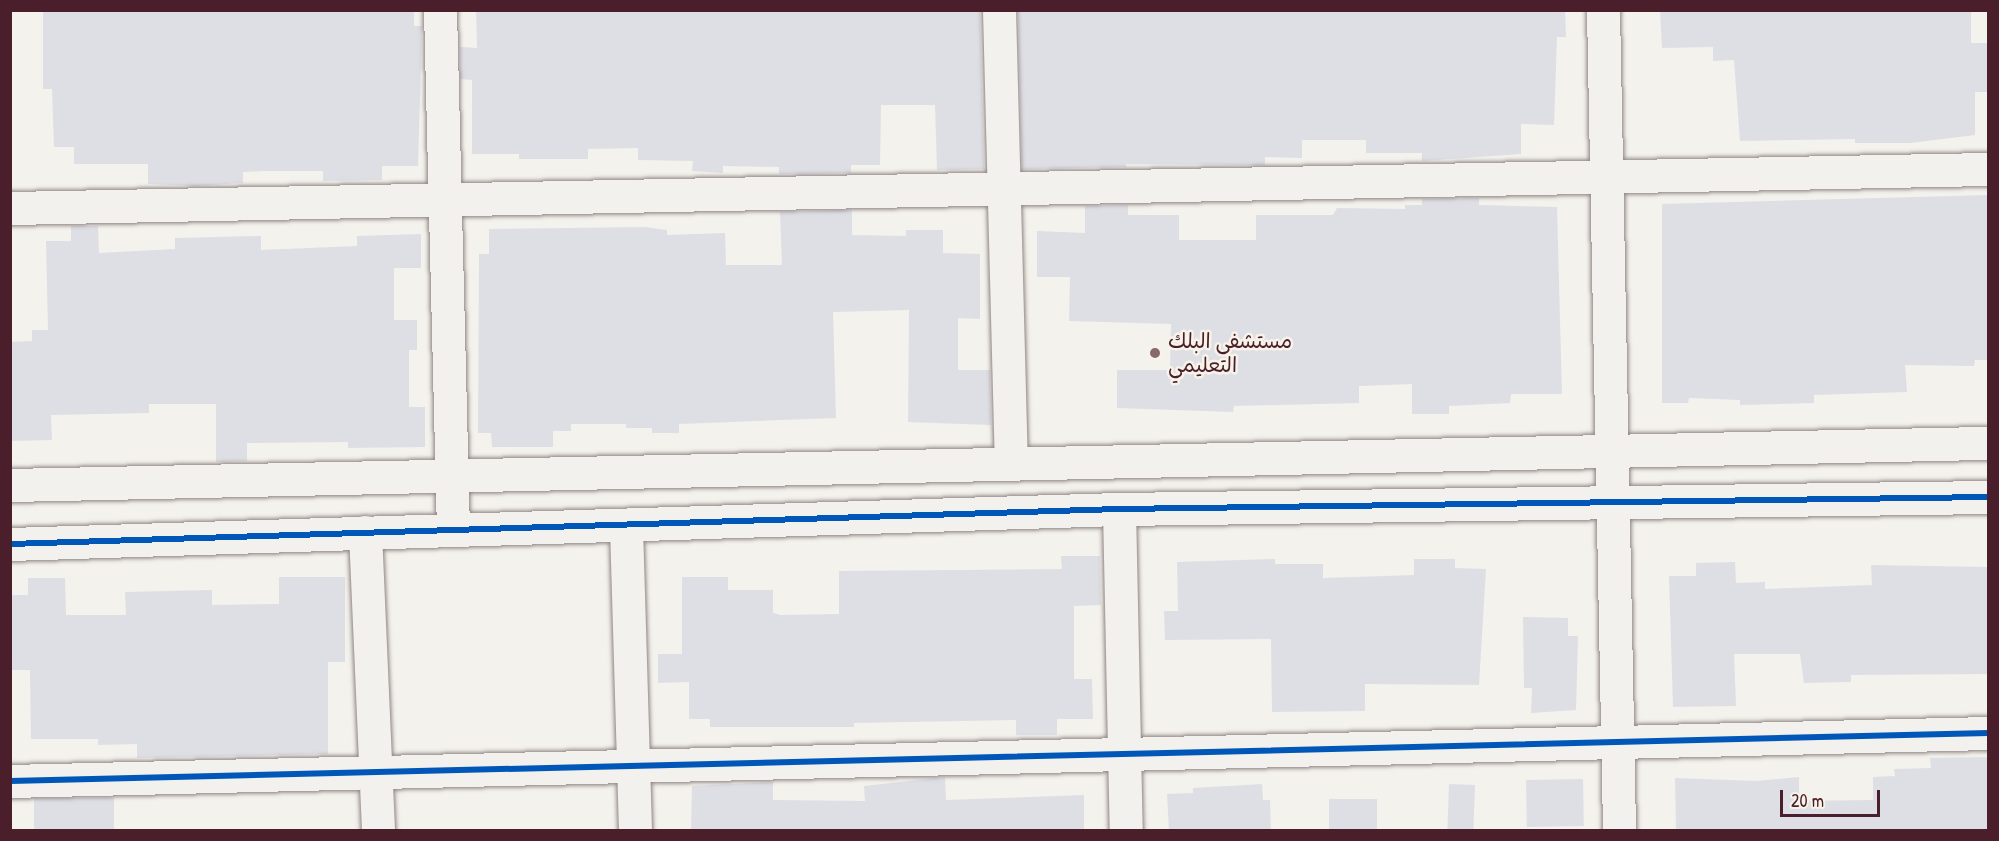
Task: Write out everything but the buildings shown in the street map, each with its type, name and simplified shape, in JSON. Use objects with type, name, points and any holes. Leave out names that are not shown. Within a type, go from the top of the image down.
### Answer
[{"type":"street","points":[[440,10],[453,530]]},
{"type":"street","points":[[999,10],[1011,464]]},
{"type":"street","points":[[1602,10],[1619,831]]},
{"type":"street","points":[[10,208],[445,201],[1004,186],[1606,178],[1989,169]]},
{"type":"street","points":[[10,485],[1612,453],[1989,443]]},
{"type":"street","points":[[10,544],[1119,509],[1989,497]]},
{"type":"street","points":[[1119,509],[1126,831]]},
{"type":"street","points":[[626,526],[635,831]]},
{"type":"street","points":[[365,532],[378,831]]},
{"type":"street","points":[[10,781],[376,769],[1618,744],[1989,733]]},
{"type":"cycle path","points":[[10,544],[1119,509],[1988,497]]},
{"type":"cycle path","points":[[10,781],[1988,733]]},
{"type":"place","name":"مستشفى البلك التعليمي","points":[[1155,353]]}]
